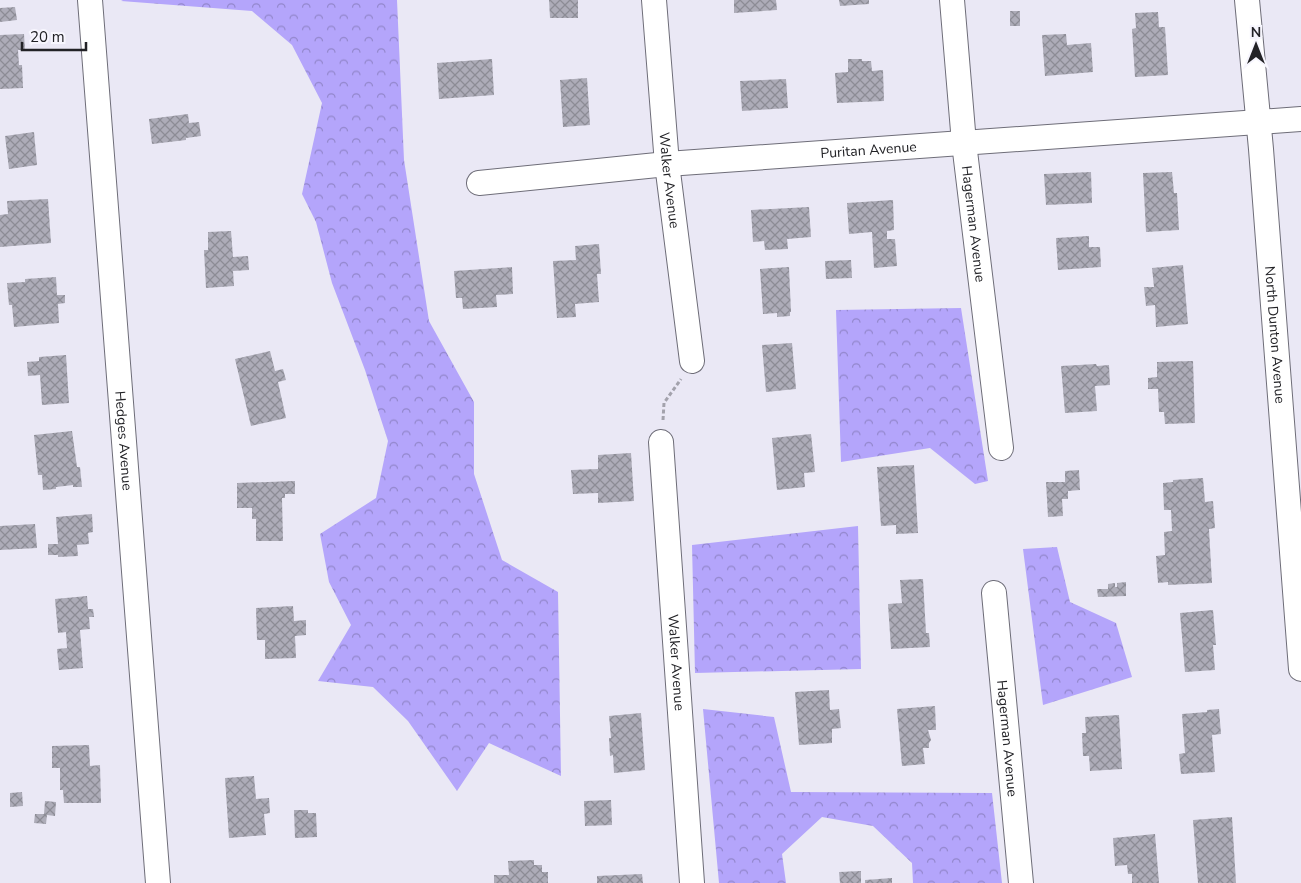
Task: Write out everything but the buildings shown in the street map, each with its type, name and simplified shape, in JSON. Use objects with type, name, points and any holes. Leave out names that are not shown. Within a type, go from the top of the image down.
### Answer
[{"type":"street","name":"Hedges Avenue","points":[[90,0],[158,883]]},
{"type":"street","name":"Walker Avenue","points":[[654,0],[667,164],[692,362]]},
{"type":"street","name":"Hagerman Avenue","points":[[952,0],[964,143],[1001,448]]},
{"type":"street","name":"North Dunton Avenue","points":[[1247,0],[1301,670]]},
{"type":"street","name":"Puritan Avenue","points":[[479,183],[667,164],[1301,119]]},
{"type":"street","name":"Walker Avenue","points":[[661,442],[692,883]]},
{"type":"street","name":"Hagerman Avenue","points":[[994,593],[1020,883]]},
{"type":"path","points":[[661,442],[664,404],[692,362]]},
{"type":"green space","points":[[397,0],[404,160],[429,321],[474,402],[474,474],[502,560],[558,592],[561,776],[489,743],[457,791],[408,721],[373,687],[318,681],[351,625],[329,582],[320,534],[376,498],[388,441],[365,370],[332,283],[316,222],[302,194],[322,103],[292,45],[252,11],[121,1]]},
{"type":"green space","points":[[961,308],[988,481],[975,484],[930,448],[841,462],[836,310]]},
{"type":"green space","points":[[858,526],[861,669],[695,673],[692,545]]},
{"type":"green space","points":[[1057,547],[1070,602],[1116,623],[1132,677],[1043,705],[1023,549]]},
{"type":"green space","points":[[703,709],[774,717],[791,792],[992,793],[1002,883],[913,883],[912,863],[873,826],[822,817],[782,854],[786,883],[719,883]]}]
